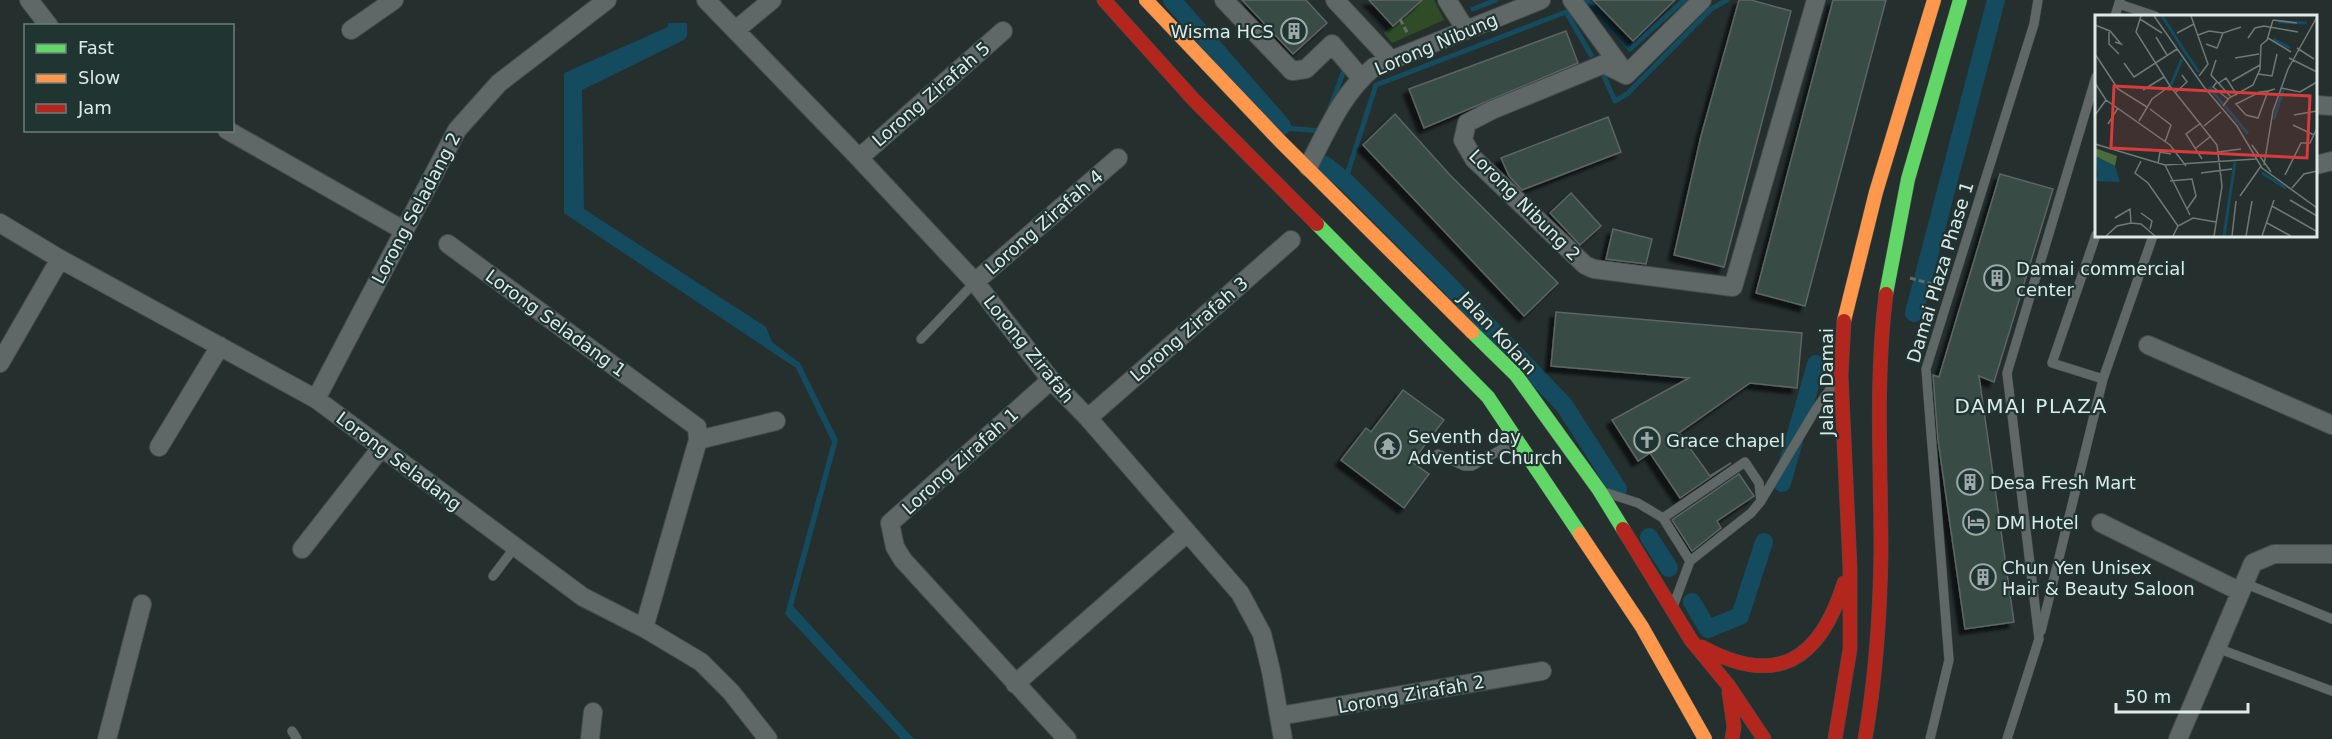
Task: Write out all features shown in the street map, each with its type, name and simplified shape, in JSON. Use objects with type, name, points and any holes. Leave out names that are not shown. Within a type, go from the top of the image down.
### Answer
[{"type":"main road","points":[[1104,0],[1193,99],[1318,228],[1488,397],[1642,627],[1695,733],[1705,739]]},
{"type":"main road","name":"Jalan Kolam","points":[[1146,0],[1281,142],[1516,375],[1599,490],[1691,640],[1728,686],[1764,739]]},
{"type":"main road","name":"Jalan Damai","points":[[1835,739],[1850,649],[1850,568],[1841,375],[1844,319],[1864,234],[1934,0]]},
{"type":"main road","points":[[1874,739],[1881,507],[1880,363],[1888,275],[1903,196],[1960,0]]},
{"type":"main road","points":[[1308,167],[1308,202],[1318,228]]},
{"type":"main road","points":[[1691,640],[1722,659],[1763,668],[1787,662],[1805,652],[1820,637],[1834,612],[1850,568]]},
{"type":"main road","points":[[1864,739],[1876,676]]},
{"type":"main road","points":[[1728,686],[1734,727],[1732,739]]},
{"type":"street","points":[[29,0],[47,24]]},
{"type":"street","points":[[351,30],[394,0]]},
{"type":"street","name":"Lorong Seladang 2","points":[[316,399],[457,130],[499,83],[607,0]]},
{"type":"street","name":"Lorong Zirafah","points":[[706,0],[737,29],[975,282],[1051,380],[1088,418],[1185,534],[1239,593],[1262,634],[1283,739]]},
{"type":"street","points":[[737,29],[772,0]]},
{"type":"street","points":[[1224,0],[1292,71],[1306,69],[1357,23]]},
{"type":"street","points":[[1335,0],[1391,60]]},
{"type":"street","points":[[1447,0],[1466,30]]},
{"type":"street","name":"Lorong Nibung","points":[[1308,167],[1340,106],[1361,78],[1374,68],[1541,0]]},
{"type":"street","points":[[1572,0],[1617,70]]},
{"type":"street","name":"Lorong Nibung 2","points":[[1702,0],[1617,70],[1492,110],[1467,123],[1463,140],[1474,159],[1585,265],[1614,273],[1733,287],[1816,0]]},
{"type":"street","name":"Lorong Zirafah 5","points":[[859,158],[1003,31]]},
{"type":"street","points":[[1332,44],[1361,78]]},
{"type":"street","points":[[2317,105],[2332,106]]},
{"type":"street","points":[[231,132],[403,230]]},
{"type":"street","name":"Lorong Zirafah 4","points":[[975,282],[1119,158]]},
{"type":"street","points":[[2317,165],[2332,161]]},
{"type":"street","name":"Lorong Seladang","points":[[0,223],[60,259],[316,399],[583,597],[644,628],[701,662],[731,692],[768,739]]},
{"type":"street","name":"Lorong Zirafah 3","points":[[1088,418],[1291,240]]},
{"type":"street","name":"Lorong Seladang 1","points":[[448,244],[697,427],[698,440]]},
{"type":"street","points":[[0,363],[60,259]]},
{"type":"street","points":[[2148,345],[2332,425]]},
{"type":"street","points":[[159,447],[220,346]]},
{"type":"street","name":"Lorong Zirafah 1","points":[[1051,380],[890,523],[895,547],[903,560],[1067,739]]},
{"type":"street","points":[[644,628],[698,440],[776,421]]},
{"type":"street","points":[[302,549],[381,448]]},
{"type":"street","points":[[2101,523],[2241,587]]},
{"type":"street","points":[[1016,684],[1185,534]]},
{"type":"street","points":[[2178,739],[2253,563],[2263,557],[2332,554]]},
{"type":"street","points":[[106,739],[142,604]]},
{"type":"street","name":"Lorong Zirafah 2","points":[[1279,716],[1542,671]]},
{"type":"street","points":[[590,739],[593,712]]},
{"type":"lane","name":"Damai Plaza Phase 1","points":[[1930,739],[1949,660],[1926,369],[1949,288],[2034,24],[2038,0]]},
{"type":"lane","points":[[2119,2],[2152,15]]},
{"type":"lane","points":[[2039,639],[2007,374],[2095,84]]},
{"type":"lane","points":[[2096,237],[2052,363],[2103,379]]},
{"type":"lane","points":[[2007,739],[2039,639],[2103,379],[2153,237]]},
{"type":"lane","name":"Lorong Zirafah 4","points":[[921,339],[975,282]]},
{"type":"lane","points":[[1672,610],[1690,561],[1751,513],[1761,501],[1816,409],[1841,375]]},
{"type":"lane","points":[[1438,454],[1464,466],[1472,466],[1518,440]]},
{"type":"lane","points":[[1663,518],[1744,462],[1759,483],[1761,501]]},
{"type":"lane","points":[[1599,490],[1638,503],[1663,518],[1690,561]]},
{"type":"lane","points":[[493,576],[515,547]]},
{"type":"lane","points":[[2241,587],[2332,619]]},
{"type":"lane","points":[[2217,648],[2332,691]]},
{"type":"path","points":[[1400,19],[1410,38]]},
{"type":"path","points":[[1916,279],[1949,288]]},
{"type":"green space","points":[[1422,0],[1434,0],[1444,20],[1392,43],[1384,33]]},
{"type":"water","points":[[668,23],[687,23],[687,36],[684,40],[582,90],[584,209],[766,327],[772,342],[800,363],[838,440],[793,606],[914,739],[901,739],[785,614],[832,442],[796,368],[564,213],[564,73],[668,27]]},
{"type":"building","name":"Wisma HCS","points":[[1242,0],[1306,0],[1327,23],[1293,54]]},
{"type":"building","points":[[1369,0],[1422,0],[1393,26]]},
{"type":"building","points":[[1593,0],[1675,0],[1633,41]]},
{"type":"building","points":[[1739,0],[1751,0],[1791,11],[1724,267],[1674,255],[1701,136]]},
{"type":"building","points":[[1833,0],[1886,0],[1805,306],[1756,293]]},
{"type":"building","points":[[1566,31],[1578,63],[1424,128],[1409,89]]},
{"type":"building","points":[[1395,114],[1450,175],[1558,283],[1524,316],[1363,145]]},
{"type":"building","points":[[1608,117],[1621,152],[1522,190],[1509,176],[1501,158]]},
{"type":"building","points":[[2000,174],[2053,189],[1994,382],[1979,376],[2014,622],[1965,629],[1938,440],[1933,375],[1939,377]]},
{"type":"building","points":[[1571,193],[1601,226],[1580,245],[1550,213]]},
{"type":"building","points":[[1613,229],[1652,239],[1646,264],[1606,259]]},
{"type":"building","points":[[1556,312],[1802,333],[1797,388],[1750,383],[1679,433],[1710,476],[1731,463],[1680,498],[1650,453],[1638,461],[1612,420],[1689,378],[1551,366]]},
{"type":"building","name":"Seventh day Adventist Church","points":[[1403,390],[1444,420],[1412,462],[1429,474],[1404,508],[1341,460],[1366,428],[1371,432]]},
{"type":"building","points":[[1739,474],[1754,496],[1717,521],[1721,528],[1692,551],[1672,520]]},
{"type":"waterway","points":[[1172,0],[1282,126]]},
{"type":"waterway","points":[[1473,9],[1496,0]]},
{"type":"waterway","points":[[1587,0],[1630,49],[1684,0]]},
{"type":"waterway","points":[[1603,74],[1615,101],[1627,94],[1711,9],[1727,0]]},
{"type":"waterway","points":[[1914,313],[1996,0]]},
{"type":"waterway","points":[[1345,181],[1376,85],[1566,12],[1591,55]]},
{"type":"waterway","points":[[1330,108],[1343,73]]},
{"type":"waterway","points":[[1284,128],[1322,131]]},
{"type":"waterway","points":[[1325,165],[1345,181],[1447,283],[1564,405],[1618,489]]},
{"type":"waterway","points":[[1782,483],[1816,364]]},
{"type":"waterway","points":[[1649,537],[1669,568]]},
{"type":"waterway","points":[[1692,602],[1708,629],[1740,616],[1764,542]]},
{"type":"traffic: fast","points":[[1886,294],[1908,179],[1960,0]]},
{"type":"traffic: fast","points":[[1317,224],[1488,397],[1580,534]]},
{"type":"traffic: fast","points":[[1472,332],[1516,375],[1599,490],[1623,529]]},
{"type":"traffic: slow","points":[[1146,0],[1281,142],[1472,332]]},
{"type":"traffic: slow","points":[[1844,321],[1876,192],[1934,0]]},
{"type":"traffic: slow","points":[[1580,534],[1642,627],[1705,739]]},
{"type":"traffic: jam","points":[[1104,0],[1193,99],[1317,224]]},
{"type":"traffic: jam","points":[[1865,739],[1875,670],[1880,600],[1879,424],[1886,294]]},
{"type":"traffic: jam","points":[[1835,739],[1850,649],[1850,568],[1841,375],[1844,321]]},
{"type":"traffic: jam","points":[[1623,529],[1691,640],[1728,685],[1764,739]]},
{"type":"traffic: jam","points":[[1702,647],[1729,659],[1752,665],[1774,665],[1792,659],[1808,648],[1822,631],[1834,610],[1844,583]]},
{"type":"traffic: jam","points":[[1729,692],[1734,727],[1732,739]]},
{"type":"place","name":"Wisma HCS","points":[[1294,31]]},
{"type":"place","name":"Damai commercial center","points":[[1997,278]]},
{"type":"place","name":"Grace chapel","points":[[1647,440]]},
{"type":"place","name":"Seventh day Adventist Church","points":[[1388,446]]},
{"type":"place","name":"Desa Fresh Mart","points":[[1970,482]]},
{"type":"place","name":"DM Hotel","points":[[1976,522]]},
{"type":"place","name":"Chun Yen Unisex Hair & Beauty Saloon","points":[[1983,577]]},
{"type":"district","name":"DAMAI PLAZA","points":[[2031,406]]}]
